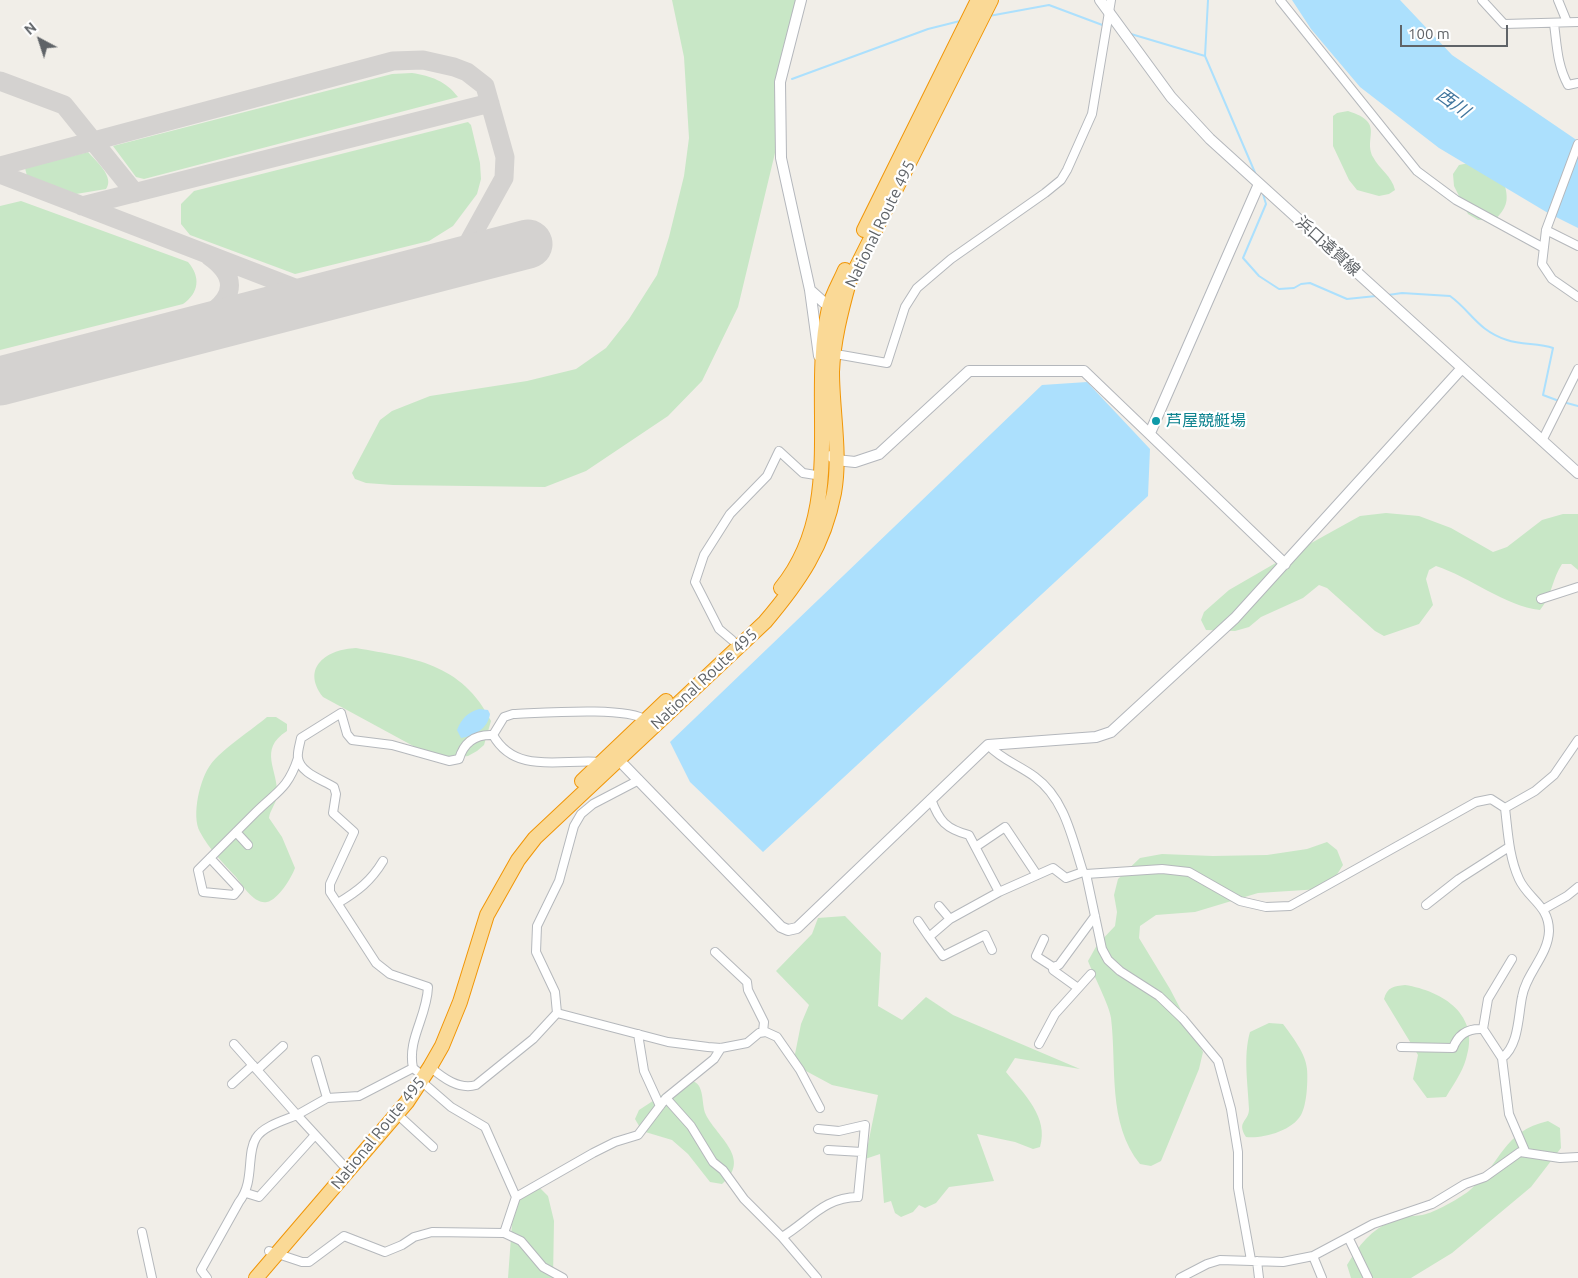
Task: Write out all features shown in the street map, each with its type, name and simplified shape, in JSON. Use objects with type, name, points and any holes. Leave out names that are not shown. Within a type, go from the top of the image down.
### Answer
[{"type":"highway","name":"National Route 495","points":[[611,758],[646,720],[760,614],[785,584],[801,558],[816,520],[822,476],[822,372],[849,282],[982,4]]},
{"type":"highway","name":"National Route 495","points":[[246,1278],[273,1252],[397,1114],[441,1029],[481,910],[501,872],[525,837],[765,622],[792,590],[810,562],[823,533],[834,492],[836,460],[828,353],[829,307],[850,257],[971,30]]},
{"type":"highway","name":"National Route 495","points":[[256,1278],[273,1252],[343,1165],[400,1099],[420,1072]]},
{"type":"street","points":[[801,0],[780,82],[781,158],[810,290],[822,372]]},
{"type":"street","name":"浜口遠賀線","points":[[1100,0],[1107,13],[1171,97],[1210,139],[1578,473]]},
{"type":"street","points":[[828,353],[887,363],[905,307],[916,288],[950,259],[1061,180],[1092,114],[1107,13],[1111,0]]},
{"type":"street","points":[[1280,0],[1417,171],[1456,200],[1542,247]]},
{"type":"street","points":[[1482,0],[1504,24],[1578,22]]},
{"type":"street","points":[[1558,0],[1567,22]]},
{"type":"street","points":[[1554,24],[1562,75],[1568,85],[1578,83]]},
{"type":"street","points":[[1578,144],[1546,230],[1542,247],[1542,264],[1552,279],[1578,297]]},
{"type":"street","points":[[1150,433],[1259,184]]},
{"type":"street","points":[[1546,230],[1578,246]]},
{"type":"street","points":[[810,290],[829,307]]},
{"type":"street","points":[[493,735],[505,750],[519,760],[532,762],[611,758],[639,780],[781,928],[788,930],[796,928],[988,745],[1096,737],[1111,732],[1235,618],[1462,368]]},
{"type":"street","points":[[1542,441],[1578,370]]},
{"type":"street","points":[[822,450],[836,460],[855,462],[879,454],[969,371],[1084,372],[1285,564]]},
{"type":"street","points":[[732,640],[719,629],[695,582],[704,555],[730,514],[767,476],[779,451],[803,473],[822,476]]},
{"type":"street","points":[[1541,599],[1578,587]]},
{"type":"street","points":[[493,735],[504,717],[513,714],[614,711],[640,716],[646,720]]},
{"type":"street","points":[[210,858],[239,889],[234,895],[203,892],[198,870],[210,858],[236,832],[285,786],[293,773],[298,758],[301,738],[341,713],[347,734],[352,740],[392,744],[449,761],[458,759],[465,743],[475,737],[493,735]]},
{"type":"street","points":[[1505,808],[1535,791],[1554,776],[1578,740]]},
{"type":"street","points":[[988,745],[999,757],[1033,775],[1053,794],[1059,803],[1085,873],[1102,949],[1108,960],[1120,971],[1159,996],[1183,1019],[1218,1061],[1238,1152],[1238,1188],[1259,1278]]},
{"type":"street","points":[[298,758],[307,772],[334,787],[336,794],[333,812],[354,832],[330,884],[330,892],[376,963],[390,974],[428,987],[421,1023],[415,1035],[410,1055],[420,1072],[451,1108],[485,1127],[516,1197],[504,1234]]},
{"type":"street","points":[[207,1278],[201,1270],[239,1202],[246,1193],[255,1139],[263,1131],[327,1098],[360,1096],[420,1072],[460,1086],[476,1085],[533,1039],[557,1013],[555,992],[536,952],[538,926],[559,880],[574,826],[581,814],[594,804],[639,780]]},
{"type":"street","points":[[932,799],[936,814],[952,830],[969,835],[977,846],[999,892]]},
{"type":"street","points":[[929,937],[950,919],[999,892],[1053,868],[1066,878],[1085,873],[1162,869],[1189,872],[1240,901],[1266,907],[1290,906],[1476,802],[1491,799],[1505,808]]},
{"type":"street","points":[[1502,1058],[1508,1053],[1516,1035],[1526,986],[1547,946],[1549,930],[1544,909],[1520,882],[1512,864],[1505,808]]},
{"type":"street","points":[[977,846],[1005,827],[1038,875]]},
{"type":"street","points":[[236,832],[248,845]]},
{"type":"street","points":[[1426,905],[1459,879],[1509,848]]},
{"type":"street","points":[[338,903],[362,888],[373,877],[383,861]]},
{"type":"street","points":[[1544,909],[1567,896],[1578,887]]},
{"type":"street","points":[[938,906],[950,919]]},
{"type":"street","points":[[1053,968],[1060,965],[1095,916]]},
{"type":"street","points":[[918,921],[946,959],[985,935],[992,950]]},
{"type":"street","points":[[1044,939],[1036,956],[1078,988]]},
{"type":"street","points":[[715,952],[747,982],[748,990],[764,1022],[763,1032]]},
{"type":"street","points":[[1512,959],[1488,999],[1483,1029],[1502,1058],[1509,1114],[1526,1151]]},
{"type":"street","points":[[1039,1044],[1055,1014],[1091,974]]},
{"type":"street","points":[[557,1013],[668,1042],[721,1048],[747,1043],[763,1032],[776,1037],[800,1070],[820,1108]]},
{"type":"street","points":[[1401,1046],[1453,1048],[1462,1035],[1469,1030],[1483,1029]]},
{"type":"street","points":[[638,1034],[644,1071],[660,1106]]},
{"type":"street","points":[[234,1044],[343,1165]]},
{"type":"street","points":[[232,1084],[283,1046]]},
{"type":"street","points":[[516,1197],[593,1153],[615,1142],[638,1135],[666,1098],[714,1059],[721,1048]]},
{"type":"street","points":[[316,1060],[327,1098]]},
{"type":"street","points":[[666,1098],[691,1126],[713,1162],[723,1170],[744,1199],[782,1237],[817,1278]]},
{"type":"street","points":[[397,1114],[433,1147]]},
{"type":"street","points":[[782,1237],[819,1209],[842,1197],[858,1197],[865,1125],[839,1131],[818,1129]]},
{"type":"street","points":[[246,1193],[258,1197],[315,1135]]},
{"type":"street","points":[[828,1150],[862,1152]]},
{"type":"street","points":[[1180,1278],[1207,1264],[1220,1260],[1283,1262],[1313,1256],[1349,1239],[1373,1224],[1432,1204],[1464,1184],[1484,1178],[1506,1160],[1526,1151],[1560,1158],[1578,1157]]},
{"type":"street","points":[[142,1232],[152,1278]]},
{"type":"street","points":[[273,1252],[302,1262],[309,1262],[344,1236],[386,1252],[414,1237],[432,1232],[504,1234],[521,1241],[543,1267],[562,1278]]},
{"type":"street","points":[[1349,1239],[1368,1278]]},
{"type":"street","points":[[1313,1256],[1322,1278]]},
{"type":"green space","points":[[672,0],[797,0],[782,51],[775,103],[775,153],[738,307],[702,381],[668,416],[586,471],[545,487],[393,485],[366,483],[355,479],[352,473],[380,420],[392,411],[430,396],[527,381],[576,369],[606,348],[629,319],[657,275],[669,237],[684,176],[689,138],[684,57]]},
{"type":"green space","points":[[412,73],[438,80],[458,97],[144,179],[136,177],[113,146],[392,74]]},
{"type":"green space","points":[[1348,111],[1367,120],[1370,126],[1370,143],[1373,157],[1391,181],[1395,190],[1389,194],[1379,196],[1357,190],[1349,180],[1333,146],[1333,116],[1337,113]]},
{"type":"green space","points":[[468,122],[471,125],[480,163],[481,179],[477,194],[453,226],[429,241],[295,274],[190,235],[181,224],[181,204],[194,191]]},
{"type":"green space","points":[[88,152],[100,164],[106,174],[108,184],[106,189],[76,194],[27,176],[25,168]]},
{"type":"green space","points":[[1469,163],[1505,186],[1506,204],[1495,220],[1478,220],[1468,214],[1454,186],[1453,174],[1459,165]]},
{"type":"green space","points":[[21,201],[188,262],[195,273],[195,290],[183,304],[0,350],[0,206]]},
{"type":"green space","points":[[1386,513],[1419,516],[1451,528],[1493,552],[1507,547],[1542,520],[1563,514],[1578,514],[1578,570],[1571,564],[1562,564],[1547,599],[1540,610],[1514,603],[1436,566],[1429,570],[1426,579],[1433,605],[1419,624],[1384,636],[1375,631],[1327,588],[1319,585],[1303,598],[1261,617],[1249,627],[1235,631],[1206,630],[1201,620],[1204,612],[1229,590],[1360,516]]},
{"type":"green space","points":[[356,648],[416,660],[434,666],[451,675],[466,687],[479,702],[491,721],[484,745],[468,756],[439,760],[323,697],[315,677],[316,669],[320,662],[336,652]]},
{"type":"green space","points":[[267,717],[276,717],[287,724],[287,731],[278,738],[271,753],[277,796],[269,818],[282,837],[295,868],[280,893],[267,902],[262,902],[249,894],[212,850],[200,832],[196,817],[200,787],[211,764],[229,746]]},
{"type":"green space","points":[[1327,842],[1337,850],[1343,865],[1336,876],[1320,889],[1258,893],[1195,912],[1156,915],[1140,926],[1139,938],[1170,989],[1203,1052],[1199,1069],[1161,1161],[1151,1166],[1140,1164],[1122,1131],[1115,1094],[1113,1037],[1110,1013],[1088,961],[1097,945],[1115,926],[1117,912],[1114,895],[1118,879],[1140,858],[1162,854],[1213,856],[1267,855],[1307,849]]},
{"type":"green space","points":[[845,916],[881,953],[878,1006],[902,1020],[926,997],[953,1015],[1080,1069],[1015,1058],[1006,1072],[1027,1097],[1038,1116],[1042,1136],[1040,1147],[1033,1149],[1015,1142],[977,1134],[994,1181],[949,1187],[936,1203],[925,1208],[919,1205],[913,1212],[901,1217],[895,1213],[891,1201],[884,1203],[880,1154],[865,1159],[878,1095],[832,1085],[793,1064],[801,1024],[809,1005],[776,971],[812,934],[818,918]]},
{"type":"green space","points":[[1405,985],[1419,988],[1445,999],[1463,1018],[1468,1030],[1469,1043],[1466,1059],[1460,1074],[1446,1097],[1427,1098],[1413,1079],[1418,1055],[1384,999],[1387,992],[1392,988]]},
{"type":"green space","points":[[1269,1023],[1283,1024],[1304,1057],[1307,1074],[1305,1105],[1297,1121],[1284,1130],[1260,1137],[1246,1137],[1242,1128],[1249,1109],[1246,1070],[1248,1041],[1250,1032]]},
{"type":"green space","points":[[685,1080],[697,1083],[700,1087],[706,1115],[730,1149],[733,1157],[734,1166],[730,1175],[722,1184],[710,1182],[688,1154],[672,1140],[642,1131],[635,1119],[639,1110]]},
{"type":"green space","points":[[1548,1121],[1560,1128],[1561,1148],[1531,1187],[1452,1253],[1411,1278],[1351,1278],[1347,1265],[1361,1245],[1378,1228],[1401,1217],[1431,1212],[1461,1196],[1480,1180],[1512,1140],[1521,1132]]},
{"type":"green space","points":[[535,1183],[548,1196],[554,1221],[553,1278],[508,1278],[513,1210],[522,1195]]},
{"type":"water","name":"西川","points":[[1292,0],[1400,0],[1452,55],[1578,141],[1578,228],[1548,213],[1439,148],[1360,87],[1311,29]]},
{"type":"water","points":[[1087,382],[1150,449],[1148,496],[763,852],[690,782],[670,742],[1042,385]]},
{"type":"water","points":[[479,709],[488,710],[490,714],[487,723],[476,733],[461,738],[457,730],[461,722],[465,716]]},
{"type":"waterway","points":[[1208,0],[1205,56],[1256,175]]},
{"type":"waterway","points":[[989,16],[1049,5],[1105,26]]},
{"type":"waterway","points":[[792,79],[928,29],[960,21]]},
{"type":"waterway","points":[[1131,34],[1205,56]]},
{"type":"waterway","points":[[1263,194],[1266,204],[1243,258],[1259,276],[1279,289],[1294,288],[1301,284],[1310,283],[1347,299],[1376,296]]},
{"type":"waterway","points":[[1388,295],[1402,293],[1450,296],[1482,326],[1497,336],[1513,342],[1553,348],[1543,395],[1559,401]]},
{"type":"waterway","points":[[1563,402],[1578,406]]},
{"type":"taxiway","points":[[0,166],[393,61],[423,60],[467,72],[485,86],[505,157],[504,178],[457,263]]},
{"type":"taxiway","points":[[0,81],[64,105],[135,193]]},
{"type":"taxiway","points":[[82,206],[490,103]]},
{"type":"taxiway","points":[[0,174],[321,298]]},
{"type":"taxiway","points":[[152,342],[200,321],[215,310],[225,299],[229,285],[225,271],[209,256]]},
{"type":"runway","points":[[0,381],[528,244]]},
{"type":"place","name":"芦屋競艇場","points":[[1156,421]]}]
